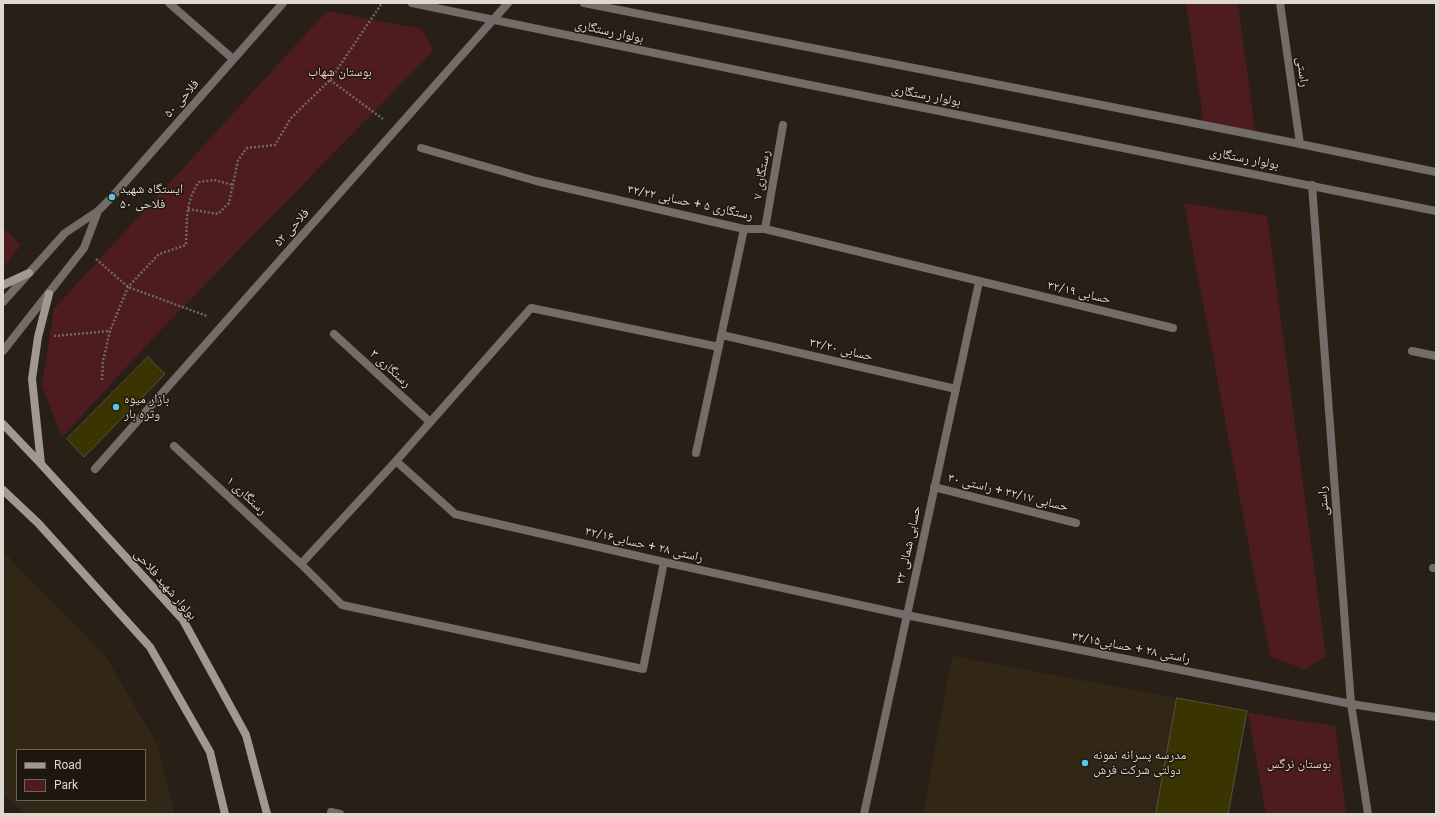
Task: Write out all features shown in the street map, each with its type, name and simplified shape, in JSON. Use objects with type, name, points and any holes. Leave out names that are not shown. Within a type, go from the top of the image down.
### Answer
[{"type":"main road","points":[[3,284],[29,273]]},
{"type":"main road","points":[[41,464],[32,379],[38,337],[49,294]]},
{"type":"main road","name":"بولوار شهید فلاحی","points":[[3,424],[183,620],[246,735],[267,814]]},
{"type":"main road","points":[[3,490],[38,523],[150,647],[210,752],[225,814]]},
{"type":"street","points":[[169,3],[234,59]]},
{"type":"street","name":"فلاحی ۵۰","points":[[3,302],[65,233],[98,211],[284,3]]},
{"type":"street","name":"بولوار رستگاری","points":[[412,3],[1436,211]]},
{"type":"street","name":"فلاحی ۵۲","points":[[95,469],[508,3]]},
{"type":"street","name":"بولوار رستگاری","points":[[584,3],[1436,172]]},
{"type":"street","name":"راستی","points":[[1280,3],[1300,144]]},
{"type":"street","name":"رستگاری ۷","points":[[765,229],[783,125]]},
{"type":"street","name":"رستگاری ۵ + حسابی ۳۲/۲۲","points":[[421,148],[536,181],[744,229],[765,229],[979,282]]},
{"type":"street","name":"راستی","points":[[1312,185],[1351,704],[1368,814]]},
{"type":"street","name":"فلاحی ۵۰","points":[[3,351],[84,248],[98,211]]},
{"type":"street","points":[[696,453],[744,229]]},
{"type":"street","name":"حسابی ۳۲/۱۹","points":[[979,282],[1173,328]]},
{"type":"street","name":"حسابی شمالی ۳۲","points":[[864,814],[979,282]]},
{"type":"street","points":[[301,564],[396,461],[531,308],[719,347]]},
{"type":"street","name":"رستگاری ۳","points":[[334,334],[430,422]]},
{"type":"street","name":"حسابی ۳۲/۲۰","points":[[722,334],[956,389]]},
{"type":"street","points":[[1412,351],[1436,356]]},
{"type":"street","name":"رستگاری ۱","points":[[174,446],[301,564],[342,605],[644,668],[664,562]]},
{"type":"street","name":"راستی ۲۸ + حسابی۳۲/۱۶","points":[[396,461],[455,514],[906,615]]},
{"type":"street","name":"حسابی ۳۲/۱۷ + راستی ۳۰","points":[[934,487],[1076,523]]},
{"type":"street","name":"راستی ۲۸ + حسابی۳۲/۱۵","points":[[906,615],[1351,704],[1436,717]]},
{"type":"path","points":[[188,209],[218,214],[229,203],[238,160],[246,148],[275,145],[291,118],[330,80],[382,3]]},
{"type":"path","points":[[330,80],[396,129]]},
{"type":"path","points":[[102,380],[103,361],[110,331],[128,287],[159,254],[186,245],[188,209],[192,192],[199,182],[214,180],[233,184]]},
{"type":"path","points":[[84,248],[128,287],[225,322]]},
{"type":"path","points":[[38,337],[110,331]]},
{"type":"shaded area","points":[[3,551],[106,657],[157,744],[175,814],[26,814],[3,794]]},
{"type":"shaded area","name":"مدرسه پسرانه نمونه دولتی شرکت فرش","points":[[952,656],[1247,711],[1228,814],[923,814]]},
{"type":"green space","points":[[1186,3],[1238,3],[1256,139],[1204,124]]},
{"type":"green space","name":"بوستان شهاب","points":[[327,11],[422,29],[433,51],[155,336],[62,437],[42,385],[54,309]]},
{"type":"green space","points":[[1184,203],[1267,216],[1326,656],[1305,669],[1270,657]]},
{"type":"green space","points":[[3,228],[21,245],[3,267]]},
{"type":"green space","name":"بوستان نرگس","points":[[1248,713],[1335,726],[1346,814],[1266,814]]},
{"type":"building","name":"بازار میوه وتره بار","points":[[148,357],[165,374],[84,457],[67,439]]},
{"type":"building","points":[[1177,698],[1247,711],[1228,814],[1156,814]]},
{"type":"place","name":"ایستگاه شهید فلاحی ۵۰","points":[[112,197]]},
{"type":"place","name":"بازار میوه وتره بار","points":[[116,407]]},
{"type":"place","name":"مدرسه پسرانه نمونه دولتی شرکت فرش","points":[[1085,763]]}]
